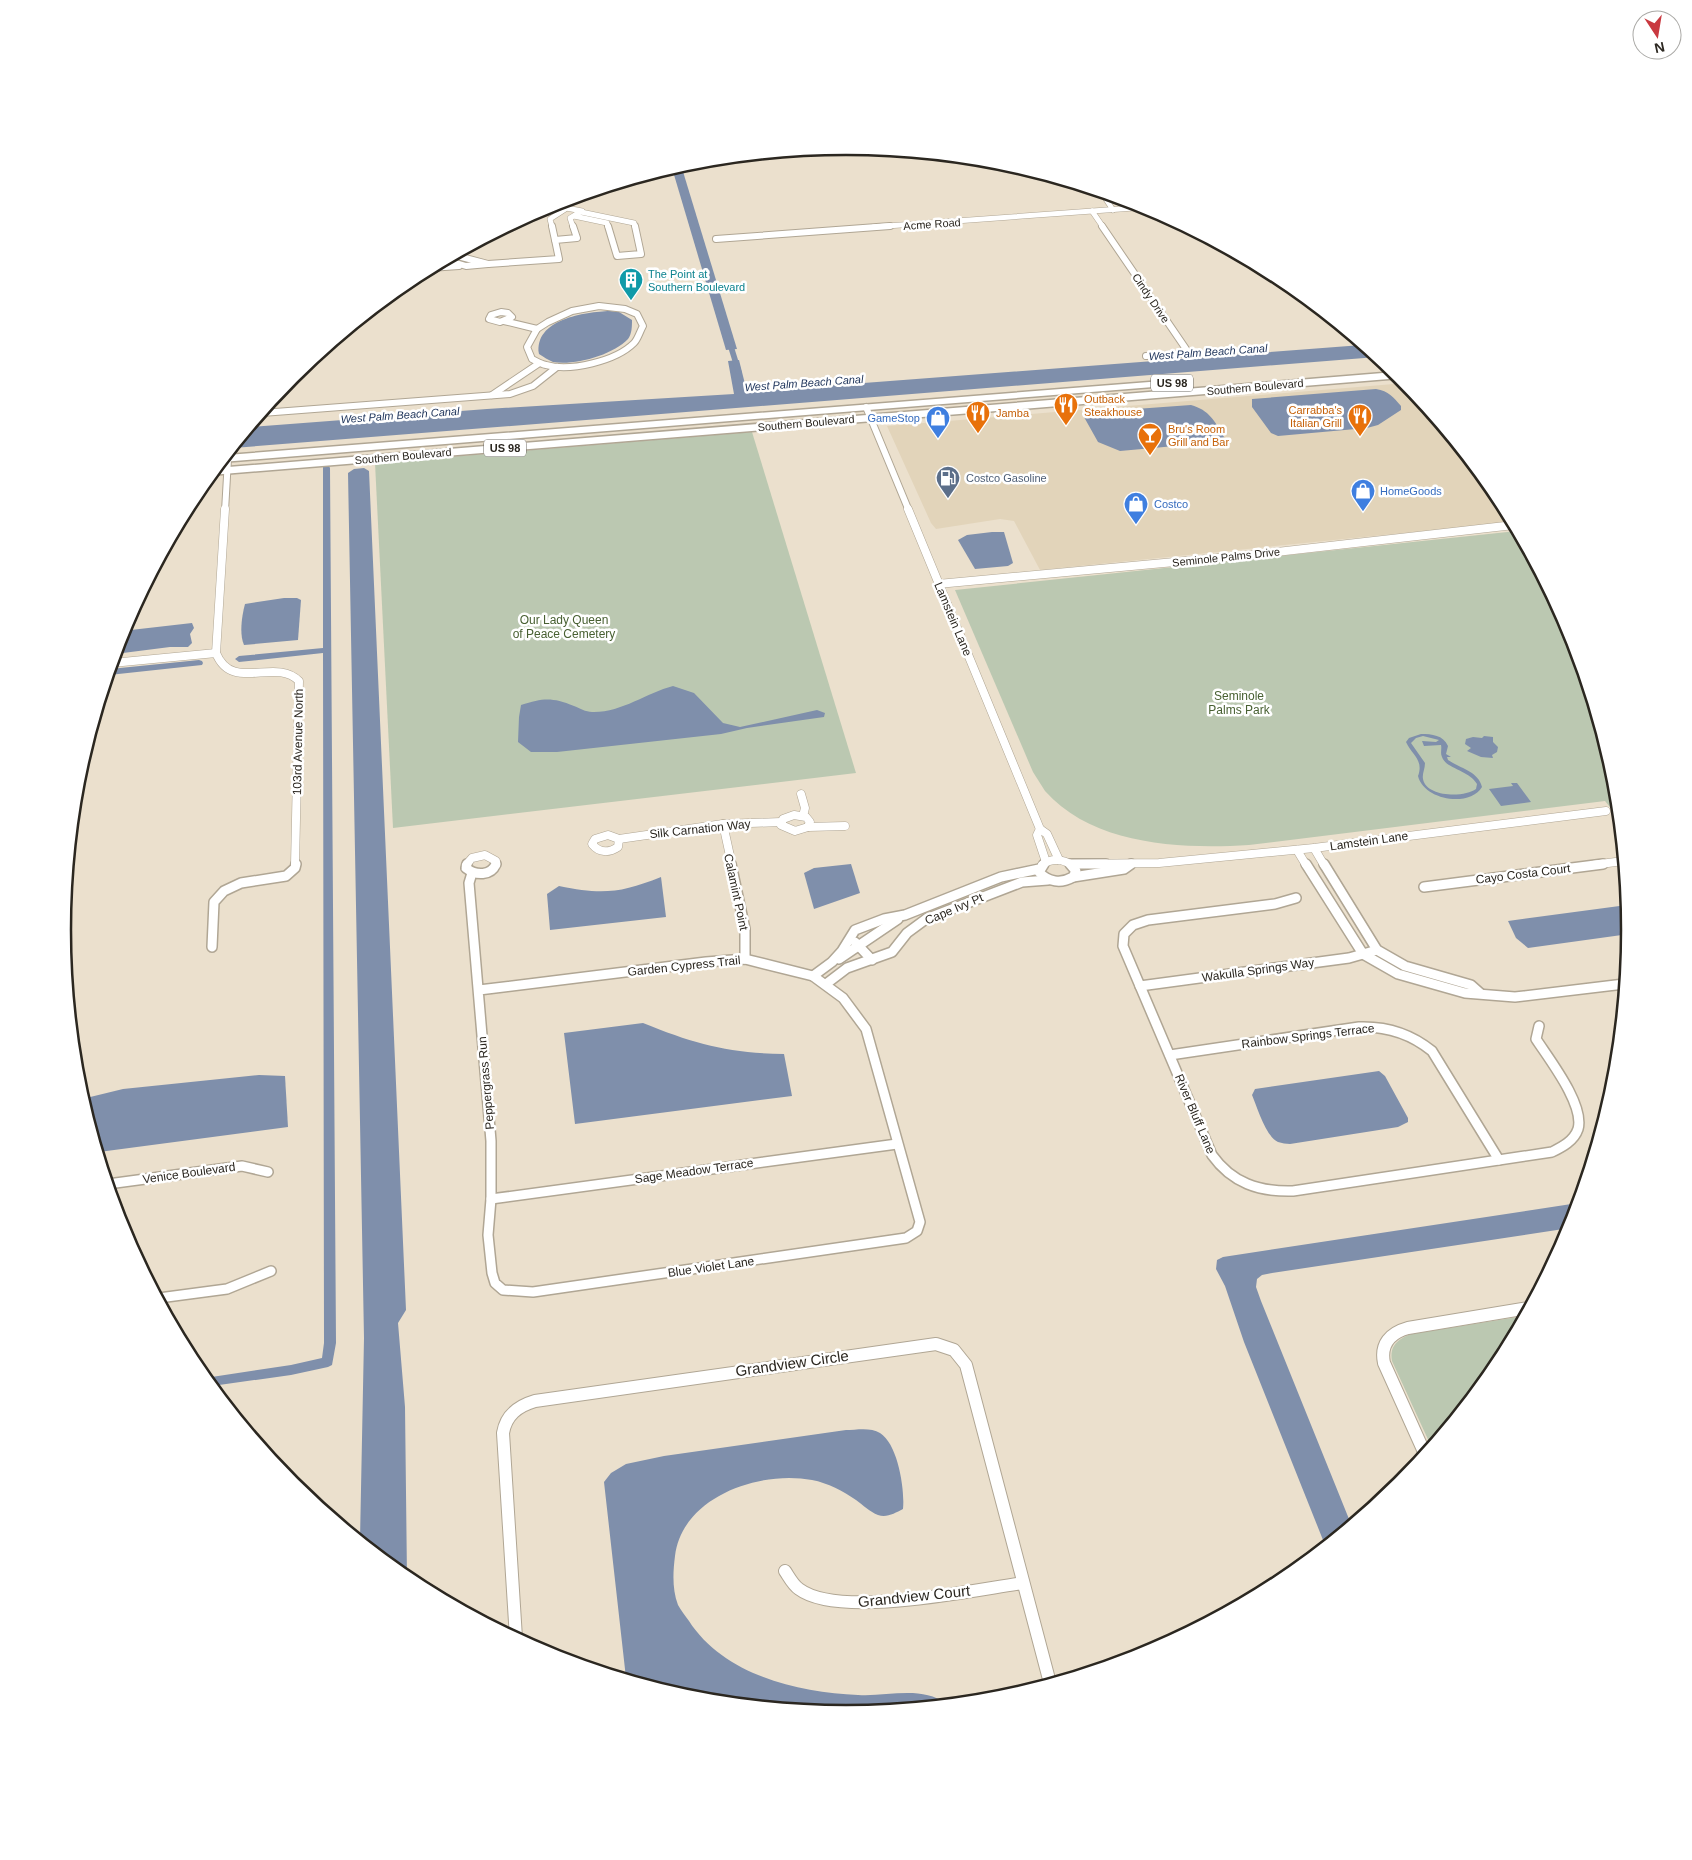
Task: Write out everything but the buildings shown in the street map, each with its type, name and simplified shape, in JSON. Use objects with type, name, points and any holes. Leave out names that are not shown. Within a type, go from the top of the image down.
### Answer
[{"type":"highway","name":"Southern Boulevard","points":[[868,413],[1191,382],[1377,367]]},
{"type":"highway","points":[[1210,390],[1222,385],[1263,381],[1298,373]]},
{"type":"highway","name":"Southern Boulevard","points":[[231,458],[868,413],[1104,399],[1387,376]]},
{"type":"highway","points":[[1104,399],[1145,390],[1186,387],[1192,385],[1191,382]]},
{"type":"street","points":[[1107,201],[1113,210]]},
{"type":"street","points":[[446,267],[559,259],[550,219],[567,208],[634,223],[641,254],[621,257],[615,255],[607,223]]},
{"type":"street","name":"Acme Road","points":[[716,239],[1128,209]]},
{"type":"street","name":"Cindy Drive","points":[[1092,211],[1186,349],[1182,354],[1172,356],[1146,356]]},
{"type":"street","points":[[555,240],[577,238],[570,218],[581,212]]},
{"type":"street","points":[[574,216],[607,223],[615,218]]},
{"type":"street","points":[[462,257],[488,264]]},
{"type":"street","points":[[454,262],[466,266]]},
{"type":"street","points":[[595,307],[624,309],[637,314],[643,326],[642,332],[633,344],[623,351],[588,365],[557,367],[538,364],[530,356],[526,347],[527,342],[539,326],[559,316],[595,307]]},
{"type":"street","points":[[509,319],[539,326]]},
{"type":"street","points":[[490,396],[538,364]]},
{"type":"street","points":[[270,412],[490,396],[525,390],[538,383],[557,367]]},
{"type":"street","name":"Lamstein Lane","points":[[868,413],[1040,829],[1047,834],[1060,860],[1072,864],[1131,864],[1296,850],[1606,811]]},
{"type":"street","points":[[119,663],[216,653],[228,463]]},
{"type":"street","name":"Seminole Palms Drive","points":[[938,584],[1250,555],[1506,526]]},
{"type":"street","name":"103rd Avenue North","points":[[212,947],[214,902],[224,891],[241,883],[286,876],[295,868],[299,692],[299,680],[291,674],[275,672],[241,674],[222,666],[217,660],[216,653]]},
{"type":"street","points":[[801,794],[805,808],[803,816],[810,822],[808,827]]},
{"type":"street","name":"Silk Carnation Way","points":[[619,839],[723,824],[781,822],[789,815],[803,816]]},
{"type":"street","name":"Silk Carnation Way","points":[[781,822],[783,827],[790,831],[800,831],[808,827],[845,826]]},
{"type":"street","name":"Calamint Point","points":[[723,824],[745,929],[744,959]]},
{"type":"street","name":"Lamstein Lane","points":[[1040,829],[1037,836],[1046,862]]},
{"type":"street","points":[[1314,848],[1377,950],[1416,974],[1465,993],[1514,997],[1619,985]]},
{"type":"street","points":[[1296,850],[1363,954],[1398,974],[1416,974]]},
{"type":"street","points":[[1048,880],[1041,875],[1039,869],[1046,862],[1060,860]]},
{"type":"street","name":"Cayo Costa Court","points":[[1424,887],[1617,862]]},
{"type":"street","points":[[1072,864],[1076,870],[1073,877]]},
{"type":"street","name":"Lamstein Lane","points":[[1073,877],[1124,869],[1131,864]]},
{"type":"street","name":"Cape Ivy Pt","points":[[832,962],[842,951],[854,930],[867,924],[905,915],[1001,877],[1039,869]]},
{"type":"street","name":"Peppergrass Run","points":[[472,873],[469,882],[491,1141],[491,1199],[488,1235],[492,1273],[495,1283],[503,1290]]},
{"type":"street","name":"Cape Ivy Pt","points":[[826,984],[847,968],[892,952],[907,933],[926,919],[1022,882],[1065,881],[1073,877]]},
{"type":"street","name":"River Bluff Lane","points":[[1296,898],[1275,904],[1148,920],[1133,925],[1124,934],[1123,946],[1189,1104],[1217,1163],[1233,1178],[1256,1188],[1293,1192],[1552,1152],[1570,1142],[1579,1128],[1580,1119],[1574,1102],[1536,1038],[1539,1026]]},
{"type":"street","points":[[1335,910],[1350,907]]},
{"type":"street","name":"Cape Ivy Pt","points":[[813,976],[905,915]]},
{"type":"street","points":[[1347,929],[1362,927]]},
{"type":"street","points":[[849,936],[872,960]]},
{"type":"street","name":"Wakulla Springs Way","points":[[1140,986],[1349,958],[1377,950]]},
{"type":"street","name":"Garden Cypress Trail","points":[[479,990],[744,959],[813,976],[826,984],[853,1009],[866,1029],[920,1222],[916,1231]]},
{"type":"street","name":"Rainbow Springs Terrace","points":[[1170,1055],[1359,1027],[1370,1026],[1394,1030],[1416,1038],[1432,1051],[1499,1160]]},
{"type":"street","name":"Sage Meadow Terrace","points":[[491,1199],[897,1144]]},
{"type":"street","name":"Venice Boulevard","points":[[114,1183],[242,1166],[268,1172]]},
{"type":"street","name":"Blue Violet Lane","points":[[503,1290],[533,1292],[906,1238],[916,1231]]},
{"type":"street","points":[[164,1297],[227,1289],[271,1271]]},
{"type":"street","points":[[1422,1447],[1384,1363],[1382,1351],[1387,1339],[1395,1332],[1408,1328],[1521,1309]]},
{"type":"street","name":"Grandview Circle","points":[[516,1631],[503,1432],[508,1417],[519,1407],[535,1401],[936,1344],[952,1348],[966,1365],[1049,1678]]},
{"type":"street","name":"Grandview Court","points":[[785,1571],[798,1590],[830,1600],[857,1603],[878,1603],[1023,1583]]},
{"type":"shaded area","points":[[1396,384],[1461,458],[1504,523],[1040,570],[1014,521],[1000,519],[936,529],[931,523],[887,426]]},
{"type":"green space","name":"Our Lady Queen of Peace Cemetery","points":[[752,432],[856,773],[393,828],[375,463]]},
{"type":"green space","name":"Seminole Palms Park","points":[[1510,532],[1541,587],[1580,681],[1594,729],[1611,808],[1605,801],[1249,845],[1196,846],[1168,844],[1140,840],[1113,833],[1088,823],[1065,809],[1045,791],[1033,772],[955,590]]},
{"type":"green space","points":[[1517,1317],[1461,1402],[1428,1440],[1391,1356],[1393,1347],[1402,1338],[1411,1334]]},
{"type":"water","points":[[683,173],[737,349],[726,350],[674,175]]},
{"type":"water","points":[[610,311],[619,312],[632,320],[632,330],[628,339],[613,350],[582,361],[562,363],[553,362],[539,354],[540,342],[544,333],[553,325],[575,316]]},
{"type":"water","points":[[1354,346],[1368,358],[240,447],[258,426],[487,409],[734,394],[728,361],[739,360],[747,392]]},
{"type":"water","points":[[1376,389],[1390,395],[1401,406],[1401,410],[1378,425],[1367,428],[1278,436],[1271,433],[1252,407],[1252,399]]},
{"type":"water","points":[[1191,405],[1207,413],[1214,421],[1224,437],[1219,442],[1120,451],[1098,442],[1084,417],[1094,412]]},
{"type":"water","points":[[364,468],[369,471],[406,1310],[398,1323],[405,1407],[407,1568],[360,1533],[364,1338],[348,473],[354,469]]},
{"type":"water","points":[[1004,532],[1013,563],[1008,566],[975,569],[958,540],[967,535]]},
{"type":"water","points":[[297,598],[301,600],[298,640],[244,645],[241,630],[245,604]]},
{"type":"water","points":[[192,623],[194,628],[190,634],[192,643],[188,647],[170,647],[123,653],[132,630]]},
{"type":"water","points":[[673,686],[694,693],[723,723],[740,727],[817,710],[825,713],[824,717],[747,728],[721,734],[557,752],[531,752],[518,742],[521,705],[535,701],[553,700],[587,711],[603,711],[623,706]]},
{"type":"water","points":[[1421,734],[1433,735],[1443,739],[1448,746],[1446,754],[1451,757],[1447,757],[1448,760],[1477,777],[1482,787],[1476,794],[1458,799],[1437,796],[1429,791],[1422,784],[1418,776],[1420,766],[1406,742],[1409,738]],"holes":[[[1423,736],[1439,740],[1436,742],[1422,741],[1424,746],[1441,745],[1441,756],[1444,761],[1473,779],[1477,784],[1476,789],[1455,795],[1438,792],[1426,785],[1423,779],[1425,763],[1411,743],[1416,738]]]},
{"type":"water","points":[[1484,736],[1493,737],[1493,742],[1498,747],[1497,752],[1492,755],[1493,758],[1481,757],[1467,751],[1471,748],[1465,744],[1466,739],[1473,737],[1482,738]]},
{"type":"water","points":[[1511,783],[1517,783],[1531,802],[1501,806],[1489,789],[1513,786]]},
{"type":"water","points":[[851,864],[860,893],[814,909],[804,873],[814,868]]},
{"type":"water","points":[[661,877],[666,917],[550,930],[547,894],[559,886],[587,891],[611,891]]},
{"type":"water","points":[[1620,906],[1621,935],[1528,948],[1516,938],[1508,921]]},
{"type":"water","points":[[643,1023],[679,1037],[712,1046],[745,1052],[784,1054],[792,1096],[575,1124],[564,1033]]},
{"type":"water","points":[[1379,1071],[1385,1076],[1408,1118],[1408,1122],[1398,1127],[1290,1144],[1282,1143],[1274,1139],[1270,1134],[1262,1121],[1252,1095],[1255,1089]]},
{"type":"water","points":[[259,1075],[285,1076],[288,1127],[104,1151],[90,1097],[123,1089]]},
{"type":"water","points":[[1570,1204],[1560,1229],[1272,1273],[1262,1275],[1257,1279],[1256,1287],[1261,1301],[1349,1519],[1323,1541],[1244,1342],[1225,1286],[1216,1269],[1217,1260],[1223,1257]]},
{"type":"water","points":[[863,1429],[880,1433],[886,1439],[896,1457],[903,1491],[903,1509],[881,1516],[830,1485],[812,1480],[791,1478],[769,1479],[747,1484],[726,1492],[707,1503],[692,1518],[681,1535],[675,1556],[673,1574],[675,1593],[678,1605],[704,1639],[721,1655],[763,1677],[787,1685],[835,1693],[869,1695],[915,1693],[938,1699],[846,1705],[795,1703],[695,1690],[625,1672],[604,1482],[611,1473],[626,1464],[664,1456],[846,1430]]},
{"type":"waterway","points":[[728,337],[739,373]]},
{"type":"waterway","points":[[326,468],[327,650]]},
{"type":"waterway","points":[[216,1381],[291,1370],[328,1362],[330,1343],[327,650]]},
{"type":"waterway","points":[[239,659],[327,650]]},
{"type":"waterway","points":[[116,671],[199,663]]},
{"type":"place","name":"The Point at Southern Boulevard","points":[[631,301]]},
{"type":"place","name":"Outback Steakhouse","points":[[1066,426]]},
{"type":"place","name":"Jamba","points":[[978,434]]},
{"type":"place","name":"Carrabba's Italian Grill","points":[[1360,437]]},
{"type":"place","name":"GameStop","points":[[938,439]]},
{"type":"place","name":"Bru's Room Grill and Bar","points":[[1150,456]]},
{"type":"place","name":"Costco Gasoline","points":[[948,499]]},
{"type":"place","name":"HomeGoods","points":[[1363,512]]},
{"type":"place","name":"Costco","points":[[1136,525]]},
{"type":"water label","name":"West Palm Beach Canal","points":[[1208,352]]},
{"type":"water label","name":"West Palm Beach Canal","points":[[804,383]]},
{"type":"water label","name":"West Palm Beach Canal","points":[[400,415]]}]
